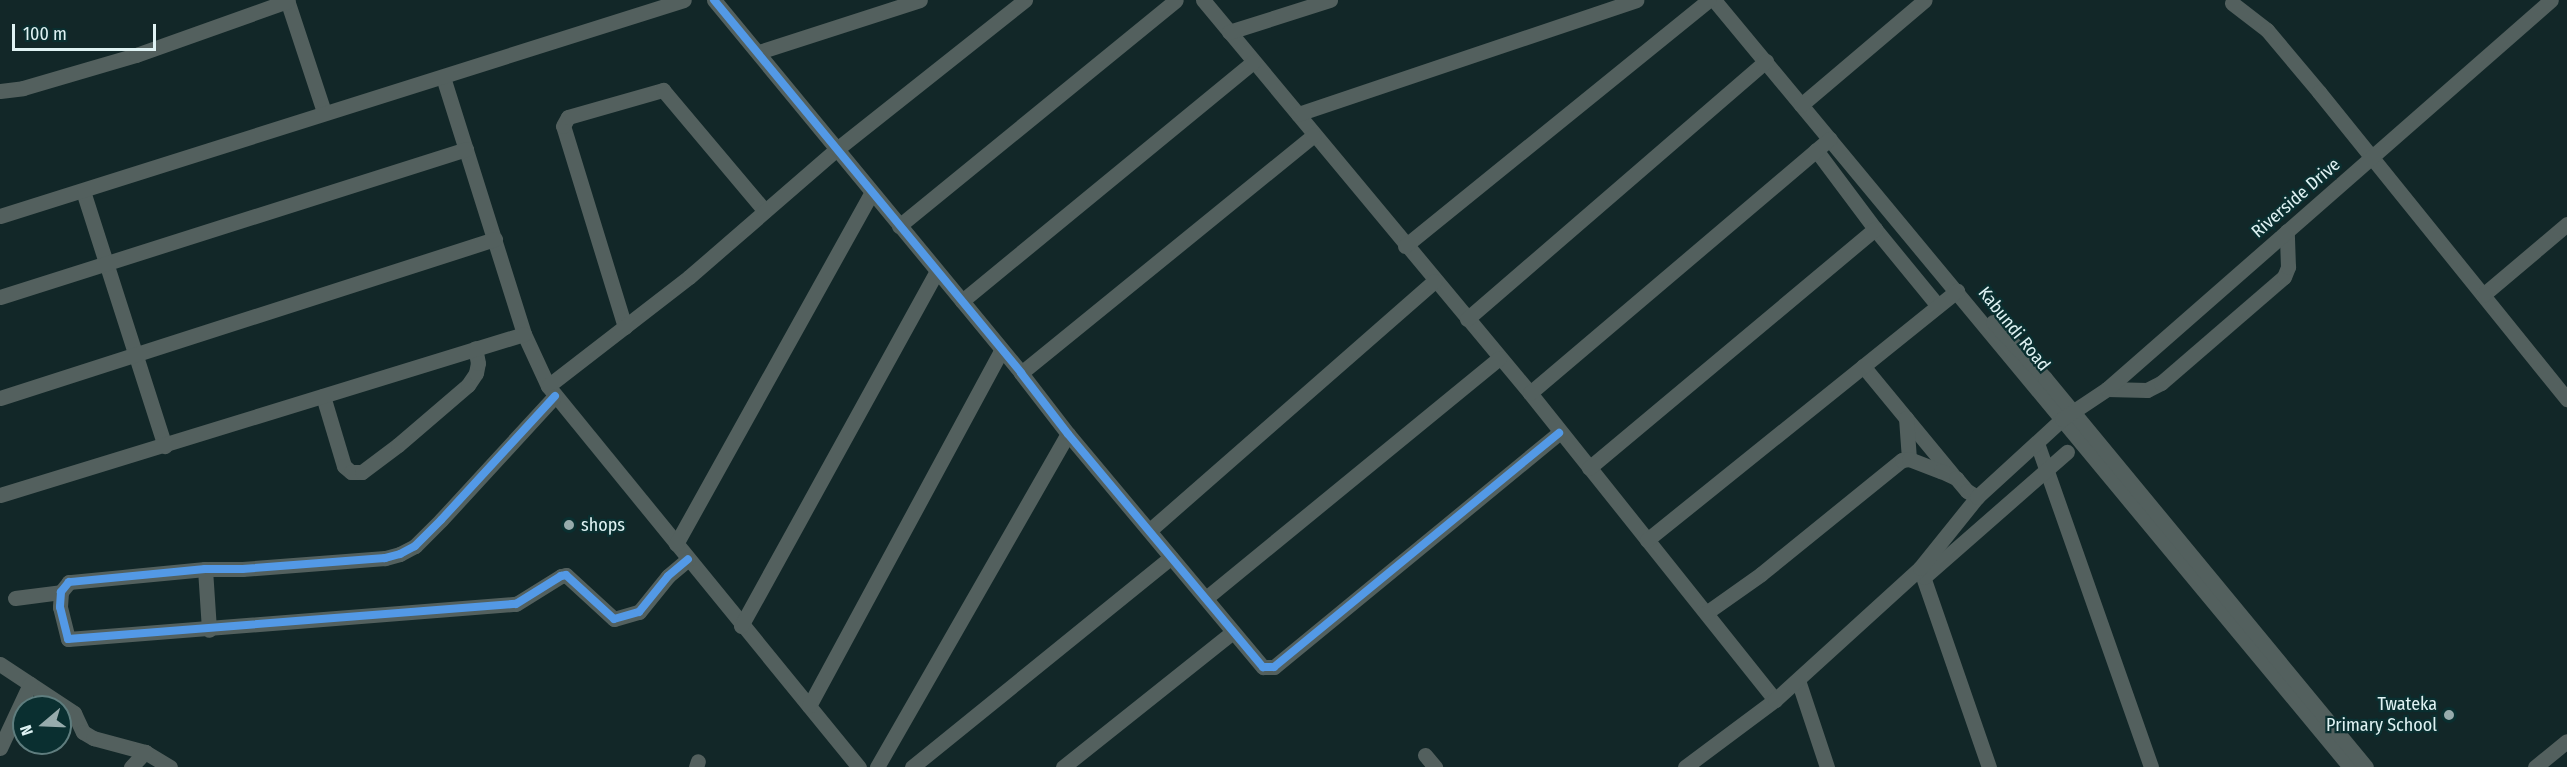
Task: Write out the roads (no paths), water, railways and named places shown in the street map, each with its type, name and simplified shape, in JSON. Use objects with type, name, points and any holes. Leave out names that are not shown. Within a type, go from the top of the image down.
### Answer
[{"type":"street","points":[[0,216],[684,0]]},
{"type":"street","points":[[714,0],[759,52],[936,273],[1021,373],[1068,434],[1263,667],[1274,667],[1559,433]]},
{"type":"street","points":[[759,52],[920,0]]},
{"type":"street","points":[[688,559],[668,576],[639,612],[614,619],[566,575],[516,604],[209,630],[68,639],[62,623],[61,592],[69,582],[205,568],[242,568],[385,558],[415,546],[441,520],[552,391],[837,149],[1025,0]]},
{"type":"street","points":[[899,226],[1176,0]]},
{"type":"street","points":[[1203,0],[1434,281],[1530,393],[1559,433],[1775,700]]},
{"type":"street","points":[[1229,32],[1330,0]]},
{"type":"street","points":[[1298,114],[1636,0]]},
{"type":"street","points":[[1405,246],[1712,0]]},
{"type":"street","name":"Kabundi Road","points":[[1712,0],[1766,61],[1957,291],[2066,415],[2294,690],[2366,767]]},
{"type":"street","points":[[1801,105],[1925,0]]},
{"type":"street","name":"Riverside Drive","points":[[1922,573],[1977,497],[2066,415],[2107,389],[2551,0]]},
{"type":"street","points":[[0,91],[23,88],[136,55],[288,1],[324,112]]},
{"type":"street","points":[[2231,1],[2267,30],[2567,399]]},
{"type":"street","points":[[1467,319],[1766,61]]},
{"type":"street","points":[[962,301],[1253,62]]},
{"type":"street","points":[[443,76],[524,334],[552,391],[741,626],[859,767]]},
{"type":"street","points":[[625,327],[563,126],[568,117],[663,90],[765,211]]},
{"type":"street","points":[[1021,373],[1314,135]]},
{"type":"street","points":[[1530,393],[1830,139]]},
{"type":"street","points":[[0,297],[466,148]]},
{"type":"street","points":[[1816,150],[1875,229],[1938,306]]},
{"type":"street","points":[[83,190],[165,446]]},
{"type":"street","points":[[676,544],[871,194]]},
{"type":"street","points":[[2483,296],[2567,224]]},
{"type":"street","points":[[1589,468],[1875,229]]},
{"type":"street","points":[[2107,389],[2146,390],[2161,384],[2284,277],[2288,267],[2287,231]]},
{"type":"street","points":[[0,398],[495,240]]},
{"type":"street","points":[[741,626],[936,273]]},
{"type":"street","points":[[1150,530],[1434,281]]},
{"type":"street","points":[[1647,540],[1957,291]]},
{"type":"street","points":[[0,495],[524,334]]},
{"type":"street","points":[[323,396],[344,466],[351,472],[362,471],[398,445],[468,385],[476,373],[478,363],[475,348]]},
{"type":"street","points":[[809,706],[1001,351]]},
{"type":"street","points":[[1206,598],[1500,358]]},
{"type":"street","points":[[1863,366],[1967,491],[1977,497]]},
{"type":"street","points":[[1906,418],[1909,459]]},
{"type":"street","points":[[878,767],[1068,434]]},
{"type":"street","points":[[2037,443],[2151,767]]},
{"type":"street","points":[[1685,767],[1775,700],[1922,573],[2048,471],[2067,452]]},
{"type":"street","points":[[1706,613],[1761,574],[1895,465],[1909,459],[1956,478]]},
{"type":"street","points":[[912,767],[1171,557]]},
{"type":"street","points":[[205,568],[209,630]]},
{"type":"street","points":[[1922,573],[1989,767]]},
{"type":"street","points":[[15,598],[61,592]]},
{"type":"street","points":[[1063,767],[1233,632]]},
{"type":"street","points":[[0,664],[74,713],[84,732],[93,738],[145,752],[170,767]]},
{"type":"street","points":[[1798,680],[1827,767]]},
{"type":"street","points":[[0,748],[30,684]]},
{"type":"street","name":"Kabundi Road","points":[[2294,690],[2349,767]]},
{"type":"street","points":[[2535,767],[2567,741]]},
{"type":"street","points":[[130,767],[145,752]]},
{"type":"street","points":[[1425,755],[1435,767]]},
{"type":"place","name":"shops","points":[[569,525]]},
{"type":"place","name":"Twateka Primary School","points":[[2449,715]]}]
